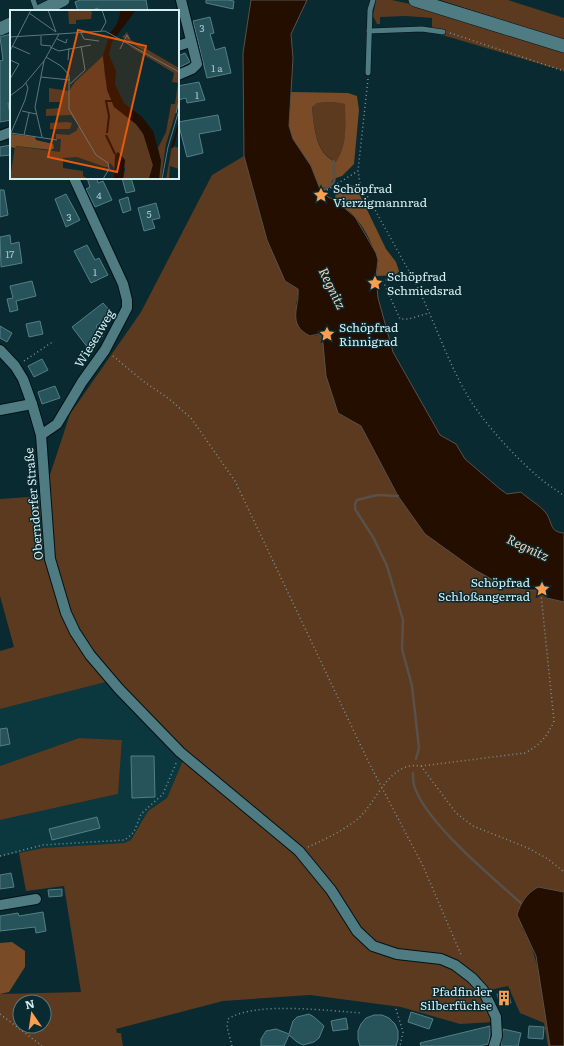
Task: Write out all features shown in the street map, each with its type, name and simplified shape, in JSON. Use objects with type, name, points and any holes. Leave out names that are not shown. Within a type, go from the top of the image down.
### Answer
[{"type":"street","points":[[42,10],[63,0]]},
{"type":"street","points":[[179,75],[192,69],[197,64],[190,42],[181,0]]},
{"type":"street","points":[[415,0],[564,46]]},
{"type":"street","points":[[0,29],[10,24]]},
{"type":"street","points":[[179,46],[190,42]]},
{"type":"street","points":[[0,136],[10,132]]},
{"type":"street","name":"Wiesenweg","points":[[41,435],[57,424],[82,382],[105,350],[121,320],[128,300],[123,284],[74,179]]},
{"type":"street","name":"Oberndorfer Straße","points":[[0,350],[15,366],[23,379],[32,404],[41,435],[50,559],[66,613],[90,655],[119,689],[180,752],[299,851],[326,885],[357,931],[373,946],[397,954],[441,959],[464,971],[483,990],[493,1008],[498,1023],[497,1036],[494,1046]]},
{"type":"street","points":[[0,410],[32,404]]},
{"type":"street","points":[[0,905],[36,899]]},
{"type":"lane","points":[[33,0],[37,10]]},
{"type":"lane","points":[[368,73],[370,10],[373,0]]},
{"type":"lane","points":[[369,31],[422,29],[443,32]]},
{"type":"path","points":[[443,32],[564,71]]},
{"type":"path","points":[[368,73],[358,171],[360,183],[422,295],[435,330],[474,406],[521,461],[543,481],[564,496]]},
{"type":"path","points":[[327,190],[358,171]]},
{"type":"path","points":[[378,282],[410,273]]},
{"type":"path","points":[[383,281],[400,319],[409,320],[429,313]]},
{"type":"path","points":[[15,366],[54,341]]},
{"type":"path","points":[[105,350],[168,398],[191,418],[221,459],[246,504],[382,788],[423,866],[463,961],[464,971]]},
{"type":"path","points":[[299,851],[332,836],[359,817],[392,775],[407,766],[413,764],[421,766],[525,753],[537,746],[548,736],[554,721],[541,594]]},
{"type":"path","points":[[0,856],[43,844],[125,840],[134,832],[141,814],[163,794],[180,752]]},
{"type":"path","points":[[421,766],[456,813],[473,826],[528,848],[548,859],[564,872]]},
{"type":"path","points":[[232,1046],[227,1027],[228,1020],[244,1012],[311,1009],[362,1013]]},
{"type":"path","points":[[396,1009],[403,1032],[400,1046]]},
{"type":"path","points":[[0,1014],[42,1046]]},
{"type":"shaded area","points":[[376,0],[392,0],[419,6],[564,52],[564,71],[432,32],[432,18],[406,16],[380,17],[380,24],[377,24],[373,16]]},
{"type":"shaded area","points":[[440,0],[508,0],[564,18],[564,40]]},
{"type":"shaded area","points":[[291,92],[348,93],[357,96],[359,110],[354,164],[342,176],[333,179],[330,186],[320,189],[311,166],[293,139],[289,126]],"holes":[[[333,102],[345,104],[344,141],[340,155],[336,162],[329,158],[320,146],[315,131],[312,107],[317,103]]]},
{"type":"shaded area","points":[[333,102],[345,104],[344,141],[341,155],[337,162],[324,153],[320,146],[315,130],[312,106],[317,103]]},
{"type":"shaded area","points":[[244,156],[267,240],[289,284],[298,289],[296,304],[315,336],[322,333],[338,413],[361,426],[398,496],[425,534],[525,590],[538,591],[546,595],[548,598],[564,602],[564,892],[538,887],[522,928],[529,941],[538,970],[550,1046],[548,1046],[544,1023],[520,1013],[508,986],[485,991],[494,1022],[460,1024],[401,1007],[310,995],[223,1001],[116,1029],[117,1033],[121,1033],[123,1046],[0,1046],[0,994],[81,992],[64,886],[26,891],[19,853],[43,848],[124,843],[131,840],[148,811],[167,798],[186,753],[106,682],[0,709],[0,651],[14,647],[0,596],[0,499],[43,496],[70,414],[141,312],[212,175]]},
{"type":"shaded area","points":[[348,184],[356,187],[386,249],[396,262],[399,271],[396,275],[376,276],[377,261],[368,236],[354,216],[335,200],[336,191]]},
{"type":"shaded area","points":[[106,682],[186,753],[167,798],[148,811],[131,840],[124,843],[43,848],[0,857],[0,820],[118,794],[122,740],[79,738],[0,766],[0,709]]},
{"type":"shaded area","points":[[79,738],[122,740],[118,794],[0,820],[0,766]]},
{"type":"shaded area","points":[[12,942],[25,951],[25,967],[9,992],[0,994],[0,943]]},
{"type":"water","name":"Regnitz","points":[[251,0],[307,0],[291,34],[293,58],[289,126],[293,139],[311,166],[320,189],[328,197],[335,200],[355,217],[376,253],[378,260],[376,276],[378,298],[393,352],[440,435],[456,444],[465,459],[507,494],[521,492],[546,513],[556,531],[564,533],[564,602],[547,598],[545,593],[537,590],[525,590],[504,586],[475,570],[425,534],[398,496],[361,426],[338,413],[326,376],[322,333],[310,336],[298,326],[296,315],[298,289],[285,281],[267,240],[244,156],[243,53]]},
{"type":"water","points":[[538,887],[564,892],[564,1046],[550,1046],[536,956],[517,915],[524,899],[530,892]]},
{"type":"building","points":[[80,0],[146,0],[148,10],[98,10],[98,8],[93,10],[78,10],[75,2]]},
{"type":"building","points":[[206,0],[234,1],[233,9],[206,3]]},
{"type":"building","points":[[210,17],[214,33],[210,34],[215,50],[225,47],[231,73],[207,78],[193,21]]},
{"type":"building","points":[[10,34],[10,103],[8,103],[10,120],[0,122],[0,61],[3,60],[0,37]]},
{"type":"building","points":[[185,53],[190,62],[179,68],[179,56]]},
{"type":"building","points":[[199,82],[205,100],[187,103],[186,98],[179,100],[179,86]]},
{"type":"building","points":[[218,115],[221,130],[199,134],[203,153],[187,157],[179,122]]},
{"type":"building","points":[[10,145],[10,155],[0,156],[0,147]]},
{"type":"building","points":[[87,179],[97,179],[98,183],[103,181],[112,200],[95,207],[86,189],[90,187]]},
{"type":"building","points":[[122,179],[131,179],[135,191],[126,193]]},
{"type":"building","points":[[0,190],[4,190],[8,215],[0,217]]},
{"type":"building","points":[[66,194],[80,220],[66,227],[55,199]]},
{"type":"building","points":[[128,197],[131,210],[123,213],[119,200]]},
{"type":"building","points":[[156,203],[160,218],[152,220],[155,228],[144,231],[138,208]]},
{"type":"building","points":[[10,235],[11,244],[19,242],[22,263],[1,267],[0,237]]},
{"type":"building","points":[[87,245],[95,260],[99,258],[108,275],[91,283],[74,251]]},
{"type":"building","points":[[32,281],[36,296],[16,301],[18,310],[10,312],[7,299],[13,298],[10,286]]},
{"type":"building","points":[[103,303],[112,313],[96,326],[103,336],[88,348],[72,327]]},
{"type":"building","points":[[40,321],[43,334],[29,337],[26,324]]},
{"type":"building","points":[[0,326],[12,333],[7,342],[0,338]]},
{"type":"building","points":[[42,359],[48,370],[34,377],[28,366]]},
{"type":"building","points":[[55,386],[60,398],[42,404],[38,392]]},
{"type":"building","points":[[7,728],[10,744],[0,746],[0,729]]},
{"type":"building","points":[[131,756],[154,756],[155,797],[132,798]]},
{"type":"building","points":[[97,817],[100,828],[52,840],[49,829]]},
{"type":"building","points":[[11,873],[14,887],[0,889],[0,875]]},
{"type":"building","points":[[62,889],[62,896],[49,897],[48,890]]},
{"type":"building","points":[[43,912],[46,931],[36,933],[35,927],[0,931],[0,916],[18,913],[19,916]]},
{"type":"building","name":"Pfadfinder Silberfüchse","points":[[508,991],[511,1003],[500,1005],[497,994]]},
{"type":"building","points":[[411,1012],[433,1019],[429,1029],[408,1022]]},
{"type":"building","points":[[309,1014],[324,1026],[319,1038],[314,1042],[303,1045],[289,1035],[284,1046],[261,1046],[261,1039],[266,1031],[276,1029],[289,1034],[293,1021],[297,1017]]},
{"type":"building","points":[[374,1015],[382,1015],[389,1018],[395,1024],[398,1031],[396,1046],[360,1046],[358,1031],[361,1024],[366,1018]]},
{"type":"building","points":[[346,1018],[348,1029],[333,1031],[331,1021]]},
{"type":"building","points":[[490,1026],[488,1044],[479,1046],[421,1046],[420,1043]]},
{"type":"building","points":[[529,1026],[544,1027],[543,1039],[528,1038]]},
{"type":"building","points":[[503,1029],[521,1033],[518,1046],[501,1046]]},
{"type":"waterway","points":[[321,191],[334,181],[334,161]]},
{"type":"waterway","points":[[398,496],[377,495],[357,500],[355,509],[373,537],[387,566],[403,620],[402,649],[412,686],[419,748],[416,759]]},
{"type":"waterway","points":[[413,773],[414,785],[420,799],[431,815],[460,848],[521,903]]},
{"type":"place","name":"Schöpfrad Vierzigmannrad","points":[[321,195]]},
{"type":"place","name":"Schöpfrad Schmiedsrad","points":[[375,283]]},
{"type":"place","name":"Schöpfrad Rinnigrad","points":[[327,334]]},
{"type":"place","name":"Schöpfrad Schloßangerrad","points":[[542,589]]},
{"type":"place","name":"Pfadfinder Silberfüchse","points":[[504,998]]}]
